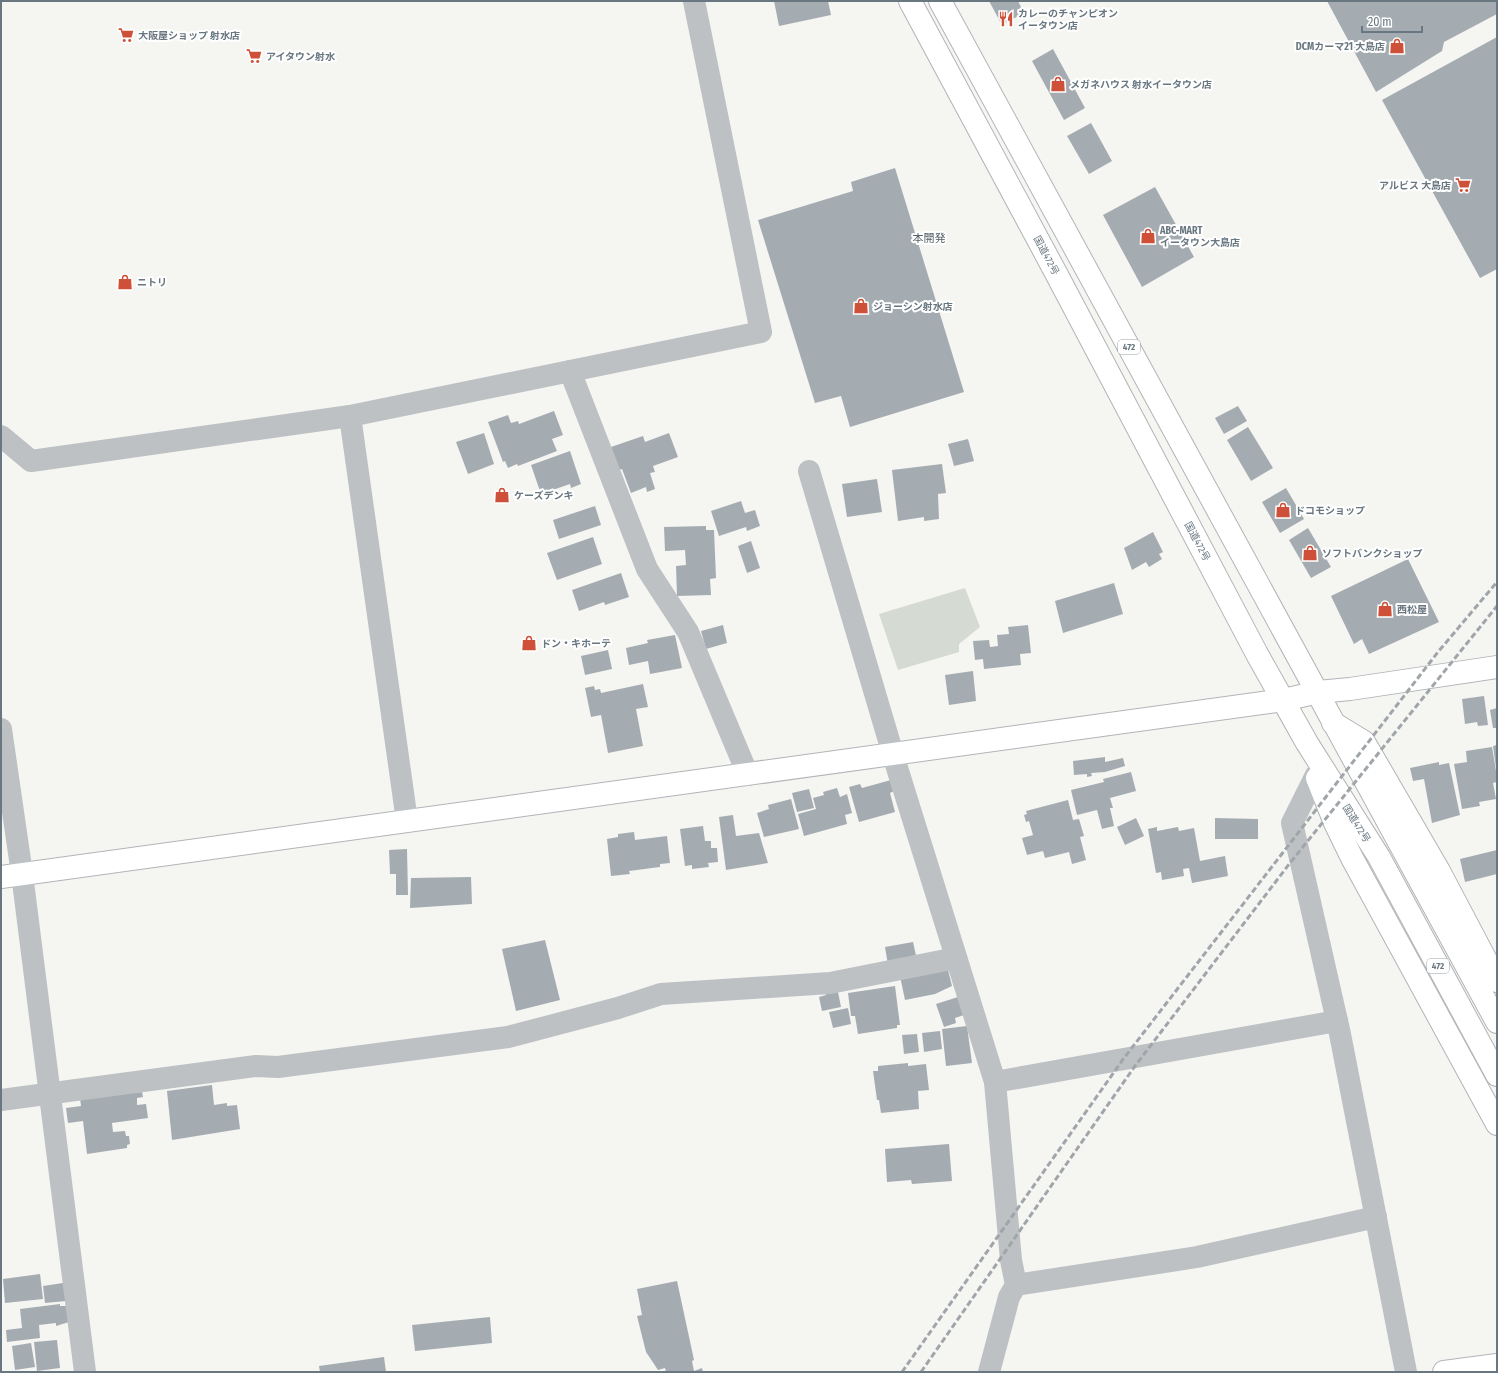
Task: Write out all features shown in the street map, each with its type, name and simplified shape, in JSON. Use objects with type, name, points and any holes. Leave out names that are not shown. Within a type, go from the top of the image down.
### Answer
[{"type":"main road","name":"国道472号","points":[[910,1],[1057,274],[1258,654],[1307,743],[1379,857],[1497,1075]]},
{"type":"main road","name":"472","points":[[940,1],[1318,692],[1332,723],[1497,1022]]},
{"type":"main road","points":[[11,875],[748,775],[1284,700],[1318,692],[1350,689],[1497,667]]},
{"type":"main road","points":[[1332,723],[1364,742],[1439,871],[1497,981]]},
{"type":"main road","points":[[1307,743],[1316,775],[1335,823],[1352,858],[1497,1124]]},
{"type":"main road","points":[[1444,1372],[1497,1365]]},
{"type":"street","points":[[1,436],[31,461],[350,416],[761,332],[694,1]]},
{"type":"street","points":[[570,371],[647,569],[688,632],[748,775]]},
{"type":"street","points":[[350,416],[406,821]]},
{"type":"street","points":[[809,471],[825,531],[994,1082],[1011,1260],[1016,1285],[1009,1297],[989,1372]]},
{"type":"street","points":[[1,729],[11,875],[49,1094],[85,1372]]},
{"type":"street","points":[[1316,775],[1292,823],[1337,1021],[1406,1372]]},
{"type":"street","points":[[1,1100],[256,1066],[278,1067],[501,1038],[618,1008],[661,994],[830,983],[956,958]]},
{"type":"street","points":[[994,1082],[1337,1021]]},
{"type":"street","points":[[1016,1285],[1197,1257],[1376,1217]]},
{"type":"shaded area","points":[[965,588],[980,627],[959,644],[959,652],[898,670],[879,614]]},
{"type":"building","points":[[774,1],[828,1],[831,15],[779,26]]},
{"type":"building","name":"カレーのチャンピオン イータウン店","points":[[989,1],[1018,1],[1024,13],[1002,25]]},
{"type":"building","name":"DCMカーマ21 大島店","points":[[1327,1],[1497,1],[1497,14],[1444,42],[1442,51],[1376,92]]},
{"type":"building","name":"アルビス 大島店","points":[[1497,37],[1497,269],[1480,278],[1382,100]]},
{"type":"building","name":"メガネハウス 射水イータウン店","points":[[1053,49],[1085,108],[1064,120],[1032,61]]},
{"type":"building","points":[[1091,123],[1112,161],[1089,174],[1067,136]]},
{"type":"building","name":"ジョーシン射水店","points":[[895,168],[964,392],[850,427],[841,396],[815,403],[758,220],[853,191],[851,182]]},
{"type":"building","name":"ABC-MART イータウン大島店","points":[[1155,187],[1194,257],[1142,287],[1103,215]]},
{"type":"building","points":[[1238,406],[1247,421],[1224,434],[1215,418]]},
{"type":"building","points":[[554,411],[563,435],[552,439],[557,451],[518,466],[517,464],[508,468],[505,461],[503,462],[488,422],[508,415],[511,423],[518,421],[519,424]]},
{"type":"building","points":[[1248,427],[1273,468],[1251,481],[1227,440]]},
{"type":"building","points":[[484,433],[494,464],[468,474],[456,442]]},
{"type":"building","points":[[669,433],[678,457],[653,466],[655,472],[650,473],[655,489],[647,492],[646,487],[631,493],[622,469],[619,470],[611,447],[643,436],[645,442]]},
{"type":"building","points":[[968,439],[974,461],[954,466],[948,444]]},
{"type":"building","points":[[570,451],[581,484],[571,488],[570,484],[541,494],[531,465]]},
{"type":"building","points":[[942,464],[946,493],[938,494],[939,519],[924,521],[924,517],[898,521],[892,470]]},
{"type":"building","points":[[877,479],[882,512],[847,517],[842,484]]},
{"type":"building","name":"ドコモショップ","points":[[1286,488],[1304,519],[1280,533],[1262,502]]},
{"type":"building","points":[[741,501],[745,513],[755,510],[760,526],[747,531],[746,527],[719,536],[711,511]]},
{"type":"building","points":[[595,506],[601,525],[559,539],[553,520]]},
{"type":"building","points":[[706,526],[706,530],[714,530],[716,578],[710,579],[711,595],[677,596],[676,566],[686,565],[685,550],[665,551],[664,527]]},
{"type":"building","name":"ソフトバンクショップ","points":[[1308,528],[1331,567],[1311,578],[1289,540]]},
{"type":"building","points":[[1153,532],[1163,552],[1159,554],[1162,559],[1149,567],[1146,562],[1132,570],[1124,548]]},
{"type":"building","points":[[593,537],[602,564],[557,580],[547,553]]},
{"type":"building","points":[[751,541],[760,568],[747,573],[738,546]]},
{"type":"building","name":"西松屋","points":[[1408,559],[1439,622],[1369,654],[1362,639],[1354,644],[1331,596]]},
{"type":"building","points":[[621,573],[629,597],[605,605],[604,602],[579,611],[572,590]]},
{"type":"building","points":[[1114,583],[1123,614],[1063,633],[1055,601]]},
{"type":"building","points":[[723,625],[727,643],[706,649],[701,631]]},
{"type":"building","points":[[1028,625],[1031,653],[1020,654],[1021,665],[984,669],[983,659],[975,660],[973,641],[989,640],[990,647],[998,646],[997,635],[1009,634],[1008,627]]},
{"type":"building","points":[[675,635],[682,668],[650,674],[648,661],[629,665],[626,648],[648,643],[647,640]]},
{"type":"building","points":[[608,650],[612,669],[585,675],[581,656]]},
{"type":"building","points":[[973,671],[976,701],[949,705],[945,675]]},
{"type":"building","points":[[643,684],[648,707],[636,709],[643,746],[608,753],[601,715],[591,717],[585,688],[594,686],[595,690],[600,689],[601,693]]},
{"type":"building","points":[[1484,696],[1488,725],[1478,726],[1477,722],[1465,724],[1462,699]]},
{"type":"building","points":[[1497,708],[1497,728],[1493,728],[1490,710]]},
{"type":"building","points":[[1497,745],[1497,767],[1496,768],[1493,746]]},
{"type":"building","points":[[1492,747],[1497,777],[1497,782],[1493,783],[1496,799],[1479,802],[1480,806],[1462,809],[1454,764],[1467,762],[1466,751]]},
{"type":"building","points":[[1105,757],[1105,762],[1123,758],[1125,766],[1105,772],[1091,773],[1092,776],[1087,777],[1087,774],[1074,775],[1073,761]]},
{"type":"building","points":[[1439,762],[1439,765],[1449,763],[1460,815],[1432,823],[1424,779],[1413,781],[1410,768]]},
{"type":"building","points":[[1131,772],[1136,791],[1110,798],[1113,808],[1110,808],[1114,826],[1102,829],[1097,810],[1077,815],[1071,790],[1104,782],[1103,779]]},
{"type":"building","points":[[891,780],[894,791],[890,793],[895,812],[859,822],[849,787],[860,784],[862,788]]},
{"type":"building","points":[[837,788],[840,797],[847,794],[852,813],[845,815],[847,824],[804,836],[798,814],[816,809],[813,798],[824,795],[823,792]]},
{"type":"building","points":[[809,789],[814,808],[797,812],[792,793]]},
{"type":"building","points":[[791,799],[799,829],[764,837],[757,813],[769,809],[768,805]]},
{"type":"building","points":[[1068,800],[1073,820],[1079,819],[1084,836],[1080,837],[1086,860],[1072,864],[1069,852],[1045,858],[1043,851],[1027,855],[1022,838],[1033,835],[1029,821],[1026,822],[1024,815],[1027,814],[1026,811]]},
{"type":"building","points":[[733,815],[736,836],[759,833],[768,863],[726,870],[719,817]]},
{"type":"building","points":[[1136,818],[1144,836],[1125,845],[1117,827]]},
{"type":"building","points":[[1215,818],[1258,819],[1258,839],[1215,839]]},
{"type":"building","points":[[703,826],[705,841],[711,841],[711,848],[717,848],[718,862],[708,863],[709,867],[692,869],[692,865],[685,866],[680,829]]},
{"type":"building","points":[[1157,827],[1157,831],[1178,827],[1179,831],[1194,828],[1200,861],[1225,856],[1228,876],[1192,883],[1189,868],[1183,869],[1184,876],[1162,880],[1161,872],[1156,873],[1148,829]]},
{"type":"building","points":[[634,832],[635,840],[667,836],[670,863],[660,864],[660,867],[629,871],[630,874],[611,876],[607,839],[618,837],[618,834]]},
{"type":"building","points":[[407,849],[408,895],[396,895],[396,874],[390,874],[389,850]]},
{"type":"building","points":[[1497,850],[1497,874],[1465,882],[1460,859]]},
{"type":"building","points":[[471,877],[472,904],[410,908],[411,878]]},
{"type":"building","points":[[545,940],[560,1000],[516,1011],[502,949]]},
{"type":"building","points":[[913,942],[917,960],[888,965],[885,947]]},
{"type":"building","points":[[947,966],[952,986],[935,994],[905,1000],[900,976]]},
{"type":"building","points":[[895,986],[900,1025],[897,1025],[897,1028],[858,1034],[855,1016],[851,1016],[848,993]]},
{"type":"building","points":[[837,987],[841,1007],[822,1011],[819,997],[826,995],[825,989]]},
{"type":"building","points":[[958,997],[964,1015],[955,1018],[956,1023],[944,1027],[936,1004]]},
{"type":"building","points":[[848,1008],[851,1024],[833,1028],[829,1012]]},
{"type":"building","points":[[967,1026],[972,1063],[946,1066],[942,1029]]},
{"type":"building","points":[[940,1031],[942,1049],[924,1052],[922,1033]]},
{"type":"building","points":[[917,1034],[919,1052],[904,1054],[902,1035]]},
{"type":"building","points":[[908,1063],[908,1066],[926,1064],[929,1090],[918,1091],[919,1109],[881,1113],[879,1100],[877,1100],[873,1071],[878,1071],[878,1066]]},
{"type":"building","points":[[212,1085],[214,1105],[227,1103],[227,1106],[237,1105],[240,1129],[172,1140],[167,1091]]},
{"type":"building","points":[[142,1092],[143,1097],[137,1098],[137,1105],[146,1104],[148,1118],[112,1123],[113,1132],[125,1131],[126,1136],[129,1136],[130,1144],[127,1145],[127,1148],[87,1154],[83,1121],[68,1123],[66,1108],[81,1106],[80,1098]]},
{"type":"building","points":[[949,1144],[952,1181],[912,1184],[911,1180],[887,1182],[885,1149]]},
{"type":"building","points":[[40,1274],[43,1299],[5,1303],[3,1279]]},
{"type":"building","points":[[677,1281],[694,1360],[692,1361],[694,1371],[702,1368],[703,1372],[666,1372],[665,1368],[658,1370],[646,1352],[637,1316],[642,1315],[637,1289]]},
{"type":"building","points":[[63,1283],[66,1301],[45,1303],[43,1286]]},
{"type":"building","points":[[60,1304],[60,1306],[67,1306],[69,1322],[56,1326],[56,1323],[39,1325],[40,1338],[7,1342],[6,1330],[22,1328],[20,1309]]},
{"type":"building","points":[[490,1317],[492,1343],[415,1351],[412,1325]]},
{"type":"building","points":[[57,1340],[60,1368],[37,1371],[34,1342]]},
{"type":"building","points":[[31,1343],[35,1367],[15,1370],[12,1346]]},
{"type":"building","points":[[384,1357],[386,1372],[320,1372],[319,1366]]},
{"type":"railway","points":[[902,1372],[1124,1058],[1438,652],[1497,582]]},
{"type":"railway","points":[[921,1372],[1135,1066],[1290,863],[1497,606]]},
{"type":"place","name":"カレーのチャンピオン イータウン店","points":[[1006,19]]},
{"type":"place","name":"大阪屋ショップ 射水店","points":[[126,35]]},
{"type":"place","name":"DCMカーマ21 大島店","points":[[1397,46]]},
{"type":"place","name":"アイタウン射水","points":[[254,56]]},
{"type":"place","name":"メガネハウス 射水イータウン店","points":[[1058,84]]},
{"type":"place","name":"アルビス 大島店","points":[[1463,185]]},
{"type":"place","name":"ABC-MART イータウン大島店","points":[[1148,236]]},
{"type":"place","name":"ニトリ","points":[[125,282]]},
{"type":"place","name":"ジョーシン射水店","points":[[861,306]]},
{"type":"place","name":"ケーズデンキ","points":[[502,495]]},
{"type":"place","name":"ドコモショップ","points":[[1283,510]]},
{"type":"place","name":"ソフトバンクショップ","points":[[1310,553]]},
{"type":"place","name":"西松屋","points":[[1385,609]]},
{"type":"place","name":"ドン・キホーテ","points":[[529,643]]},
{"type":"district","name":"本開発","points":[[929,238]]}]
